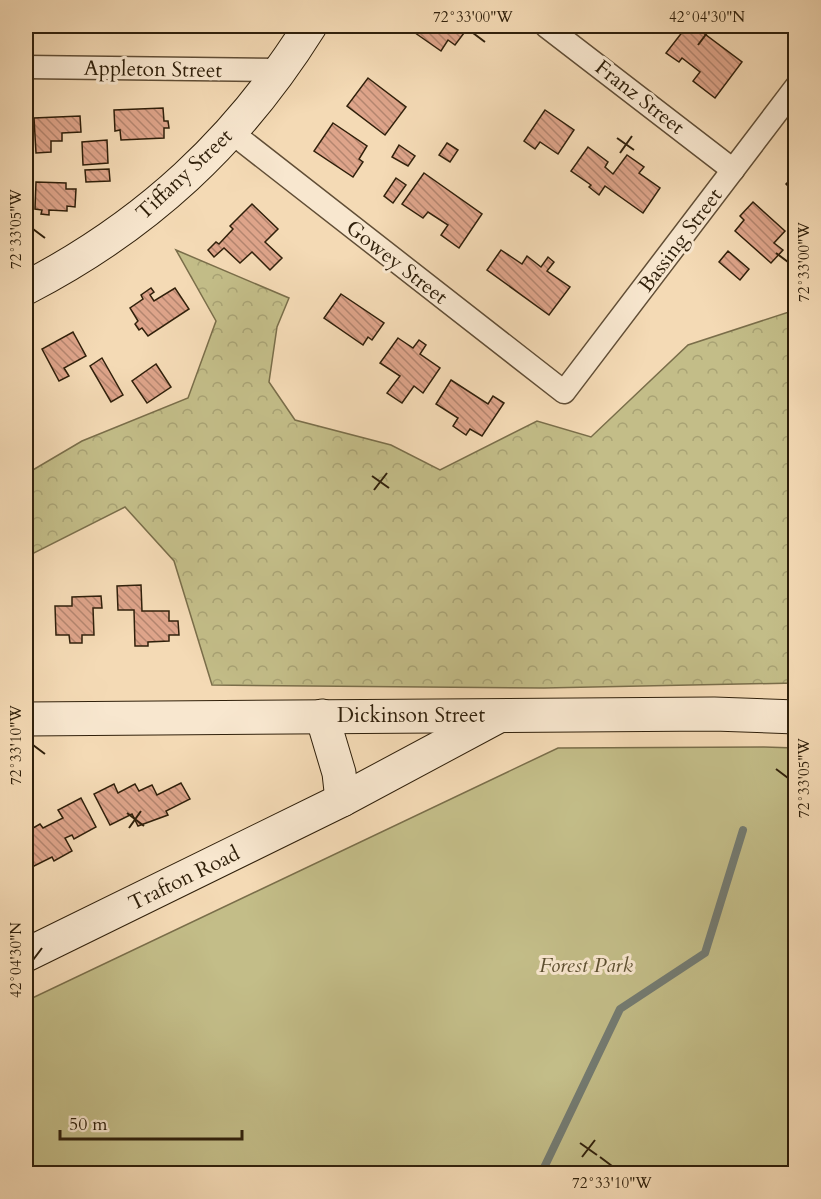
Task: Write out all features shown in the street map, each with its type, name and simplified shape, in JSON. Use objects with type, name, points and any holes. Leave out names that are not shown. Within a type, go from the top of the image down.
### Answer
[{"type":"main road","name":"Tiffany Street","points":[[26,288],[95,250],[120,233],[174,188],[231,132],[281,70],[310,26]]},
{"type":"main road","name":"Dickinson Street","points":[[26,719],[714,714],[795,717]]},
{"type":"main road","name":"Trafton Road","points":[[26,955],[342,800],[502,715]]},
{"type":"main road","points":[[322,716],[339,773],[342,800]]},
{"type":"street","name":"Franz Street","points":[[546,26],[733,170]]},
{"type":"street","name":"Appleton Street","points":[[26,67],[281,70]]},
{"type":"street","name":"Bassing Street","points":[[564,392],[795,87]]},
{"type":"street","name":"Gowey Street","points":[[231,132],[564,392]]},
{"type":"green space","points":[[176,250],[289,298],[277,327],[269,382],[295,420],[391,445],[440,470],[537,421],[591,437],[688,345],[795,310],[795,683],[544,688],[212,685],[174,561],[125,507],[34,553],[26,549],[26,474],[82,441],[188,398],[216,321]]},
{"type":"green space","name":"Forest Park","points":[[558,748],[795,748],[795,1173],[26,1173],[26,1001]]},
{"type":"building","points":[[410,26],[462,26],[467,29],[455,45],[448,40],[441,51],[408,28]]},
{"type":"building","points":[[687,26],[694,26],[742,62],[715,98],[693,81],[700,72],[682,58],[679,62],[666,53]]},
{"type":"building","points":[[368,78],[406,107],[385,135],[347,106]]},
{"type":"building","points":[[163,108],[164,121],[168,121],[169,128],[164,128],[164,138],[121,140],[120,130],[115,131],[114,110]]},
{"type":"building","points":[[545,110],[574,130],[558,154],[540,142],[535,149],[524,141]]},
{"type":"building","points":[[80,116],[81,132],[62,133],[62,141],[51,141],[51,152],[36,153],[34,118]]},
{"type":"building","points":[[333,123],[367,146],[359,159],[363,162],[353,177],[314,151]]},
{"type":"building","points":[[107,140],[108,163],[83,165],[82,142]]},
{"type":"building","points":[[447,143],[458,150],[450,162],[439,155]]},
{"type":"building","points":[[399,145],[415,156],[408,166],[392,157]]},
{"type":"building","points":[[588,147],[608,162],[605,167],[613,174],[627,155],[644,167],[639,173],[660,188],[643,213],[605,186],[599,195],[589,187],[591,185],[571,171]]},
{"type":"building","points":[[109,169],[110,181],[86,182],[85,170]]},
{"type":"building","points":[[424,173],[482,214],[459,248],[441,235],[448,225],[428,212],[423,218],[402,204]]},
{"type":"building","points":[[796,174],[796,194],[786,184]]},
{"type":"building","points":[[396,178],[406,185],[393,203],[384,196]]},
{"type":"building","points":[[36,182],[66,183],[66,189],[76,189],[75,207],[67,206],[67,211],[49,210],[49,215],[41,214],[42,210],[35,209]]},
{"type":"building","points":[[753,202],[785,231],[774,243],[783,250],[771,263],[735,231],[744,220],[740,216]]},
{"type":"building","points":[[252,204],[278,229],[265,242],[282,258],[270,270],[252,252],[240,263],[224,248],[214,257],[208,250],[216,242],[219,244],[233,229],[230,226]]},
{"type":"building","points":[[501,250],[522,264],[527,256],[541,267],[548,257],[554,262],[547,271],[570,287],[549,315],[487,270]]},
{"type":"building","points":[[728,251],[749,269],[740,280],[719,262]]},
{"type":"building","points":[[151,288],[154,292],[150,295],[154,301],[175,288],[189,309],[148,336],[142,328],[139,330],[135,324],[138,321],[130,308],[143,299],[141,295]]},
{"type":"building","points":[[341,294],[384,323],[372,340],[368,337],[363,345],[324,318]]},
{"type":"building","points":[[73,332],[86,356],[64,368],[69,376],[59,381],[42,349]]},
{"type":"building","points":[[398,338],[413,348],[419,340],[426,345],[420,354],[440,368],[423,393],[414,386],[402,403],[387,393],[400,376],[380,363]]},
{"type":"building","points":[[102,358],[123,395],[111,402],[90,366]]},
{"type":"building","points":[[156,364],[171,387],[147,403],[132,381]]},
{"type":"building","points":[[451,380],[488,404],[493,396],[504,403],[482,436],[470,429],[466,435],[453,426],[458,418],[436,404]]},
{"type":"building","points":[[141,585],[142,611],[169,611],[169,621],[178,621],[179,635],[169,635],[169,641],[148,642],[148,646],[135,646],[134,610],[118,610],[117,586]]},
{"type":"building","points":[[101,596],[102,608],[93,608],[94,635],[82,635],[82,643],[70,643],[69,635],[56,635],[55,606],[72,606],[72,597]]},
{"type":"building","points":[[181,783],[190,799],[166,811],[168,815],[138,826],[132,814],[110,825],[94,794],[114,784],[118,793],[135,784],[139,791],[152,785],[157,795]]},
{"type":"building","points":[[81,798],[96,827],[74,839],[72,835],[65,838],[72,851],[54,861],[52,857],[26,870],[26,832],[40,824],[43,828],[63,818],[58,810]]},
{"type":"waterway","points":[[541,1174],[620,1009],[705,953],[743,830]]}]
